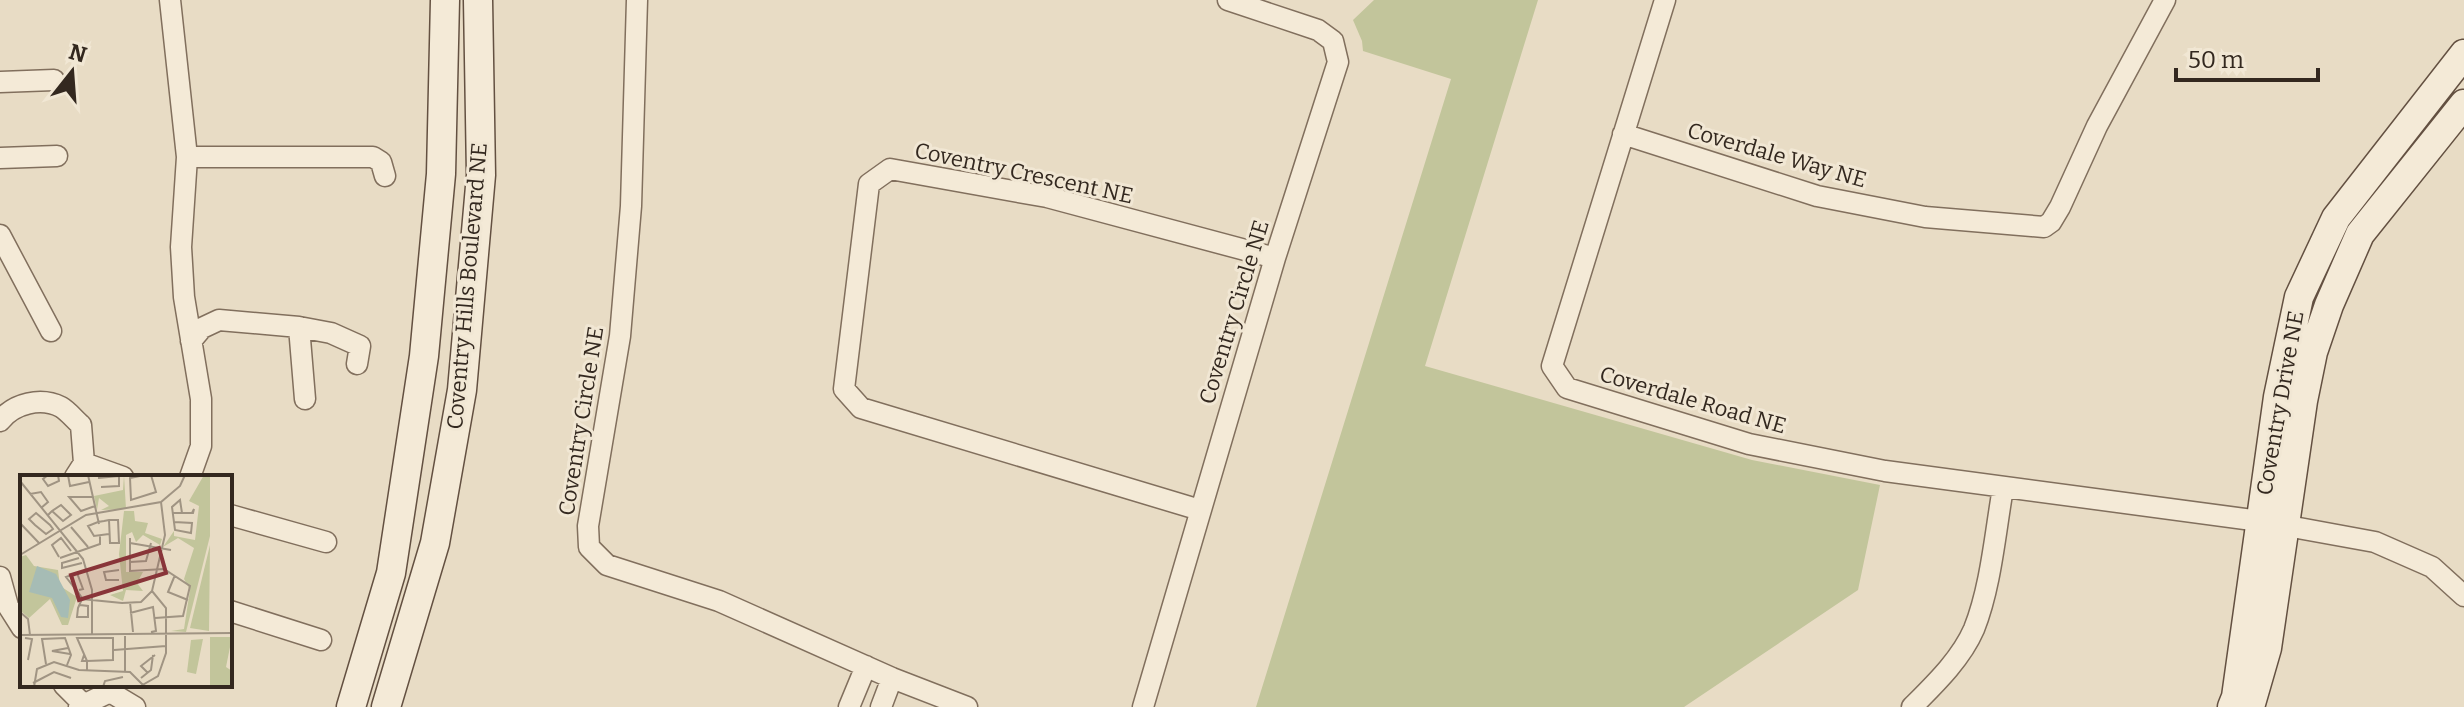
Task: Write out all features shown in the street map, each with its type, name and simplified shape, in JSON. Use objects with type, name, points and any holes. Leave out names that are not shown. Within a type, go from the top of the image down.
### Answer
[{"type":"street","points":[[170,0],[187,157],[181,247],[201,399],[201,446],[191,475]]},
{"type":"street","name":"Coventry Hills Boulevard NE","points":[[351,707],[391,573],[424,356],[441,174],[445,0]]},
{"type":"street","name":"Coventry Hills Boulevard NE","points":[[386,707],[435,543],[462,390],[481,175],[478,0]]},
{"type":"street","name":"Coventry Circle NE","points":[[637,0],[631,206],[620,336],[588,526],[589,547],[607,565],[719,601],[892,678],[967,707]]},
{"type":"street","name":"Coventry Circle NE","points":[[1143,707],[1275,258],[1338,62],[1333,41],[1318,30],[1228,0]]},
{"type":"street","name":"Coverdale Road NE","points":[[1665,0],[1552,366],[1567,388],[1749,444],[1885,471],[2272,523],[2375,542],[2432,567],[2464,596]]},
{"type":"street","name":"Coverdale Way NE","points":[[1623,134],[1817,196],[1925,217],[2044,227],[2060,207],[2097,126],[2165,0]]},
{"type":"street","name":"Coventry Drive NE","points":[[2250,707],[2267,648],[2278,397],[2299,297],[2336,218],[2464,54]]},
{"type":"street","points":[[0,82],[54,80]]},
{"type":"street","name":"Coventry Drive NE","points":[[2232,707],[2313,352],[2329,305],[2360,234],[2464,104]]},
{"type":"street","points":[[0,158],[57,156]]},
{"type":"street","points":[[187,157],[373,157],[381,162],[385,176]]},
{"type":"street","name":"Coventry Crescent NE","points":[[1200,510],[861,408],[844,389],[869,184],[890,169],[1047,197],[1275,258]]},
{"type":"street","points":[[0,235],[51,331]]},
{"type":"street","points":[[191,341],[202,328],[219,320],[299,327],[331,333],[360,346],[357,364]]},
{"type":"street","points":[[299,327],[305,399]]},
{"type":"street","points":[[2,414],[31,401],[61,407],[81,425],[79,470],[110,475]]},
{"type":"street","points":[[1912,707],[1944,675],[1973,631],[2003,488]]},
{"type":"street","points":[[232,516],[326,542]]},
{"type":"street","points":[[0,577],[8,606],[20,625]]},
{"type":"street","points":[[232,612],[321,640]]},
{"type":"street","points":[[849,707],[866,666]]},
{"type":"street","points":[[881,707],[892,678]]},
{"type":"street","points":[[334,707],[360,680]]},
{"type":"street","points":[[66,687],[82,706],[106,695],[135,707]]},
{"type":"green space","points":[[1374,0],[1538,0],[1425,366],[1752,460],[1880,485],[1858,590],[1684,707],[1256,707],[1451,79],[1363,51],[1353,20]]}]
